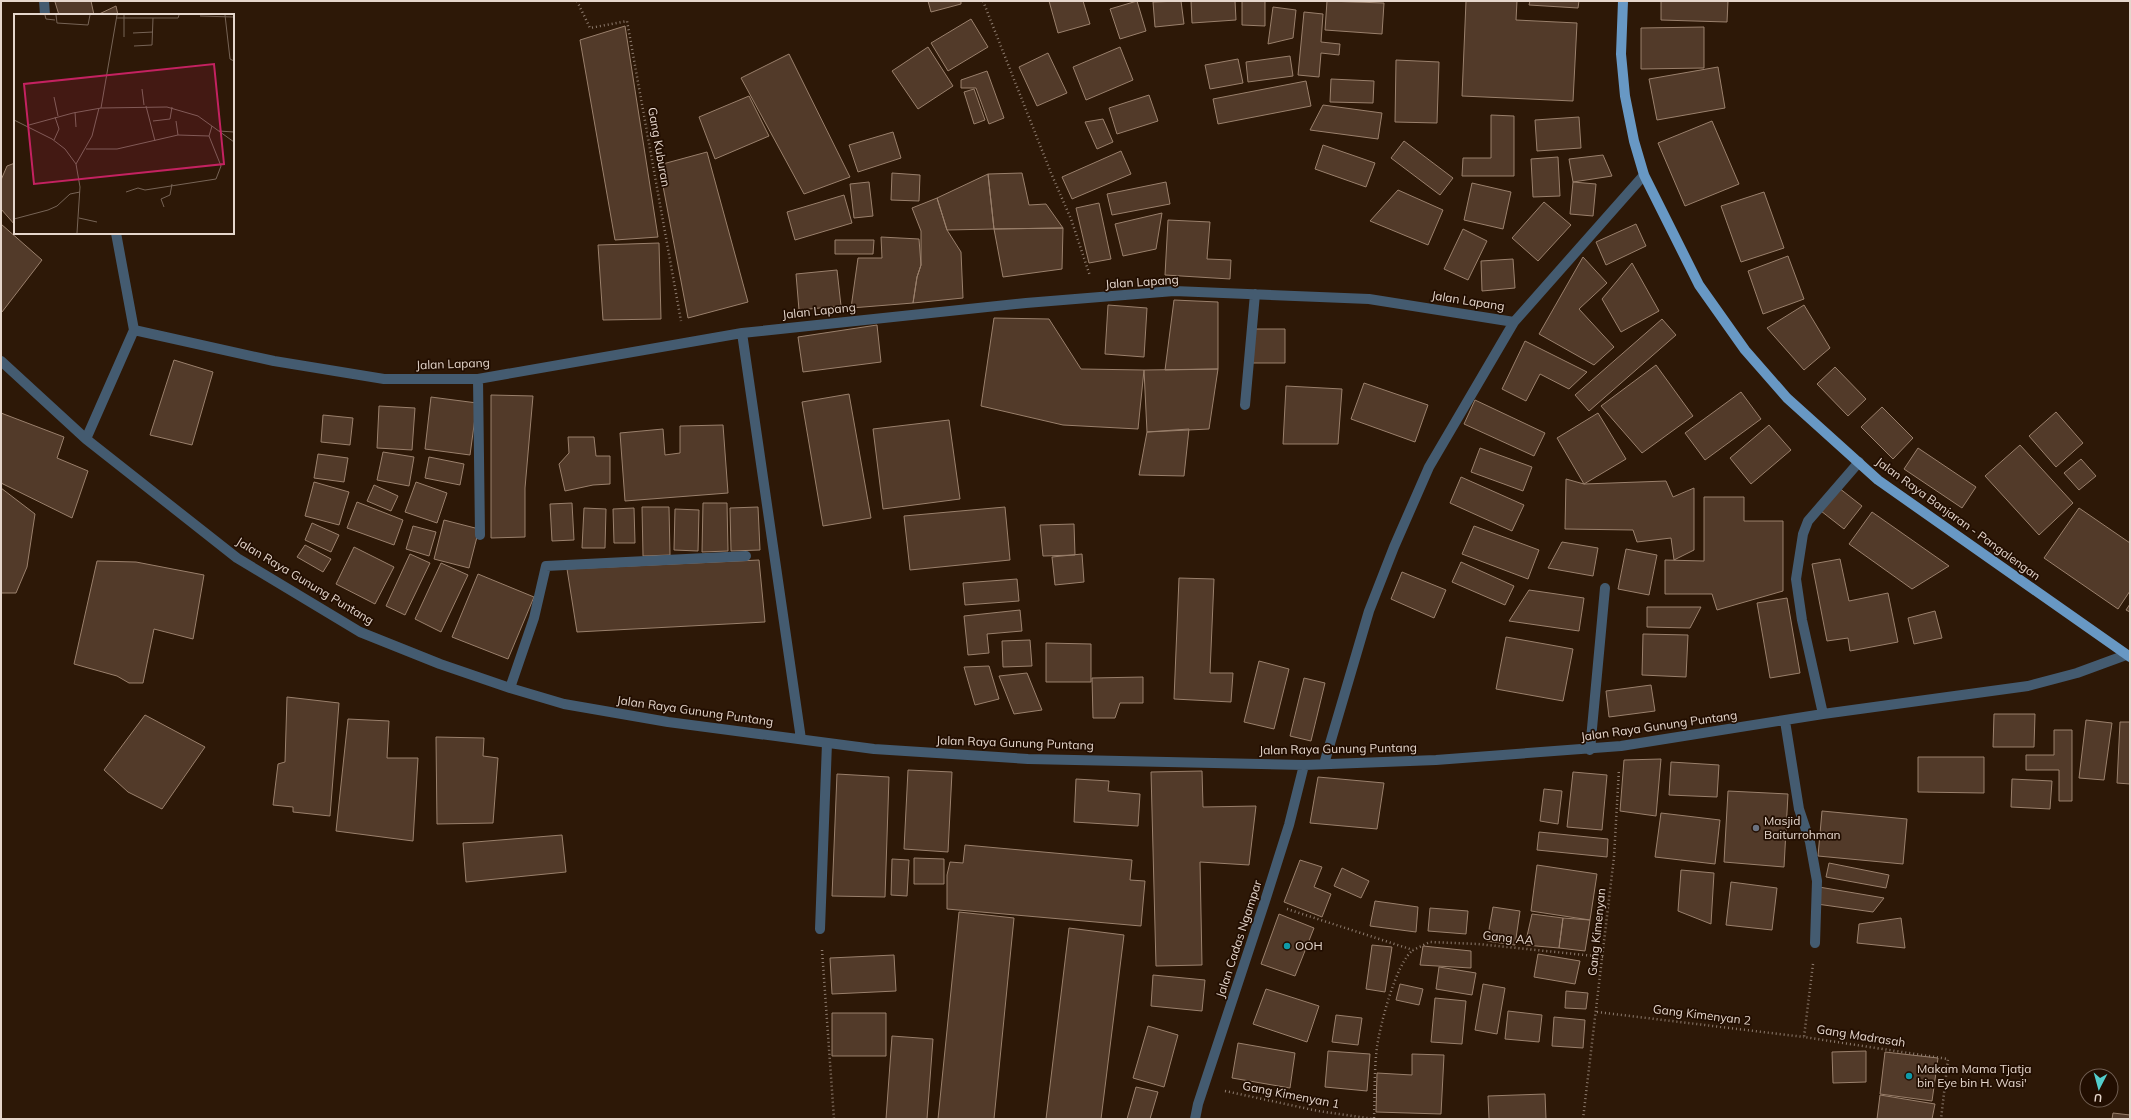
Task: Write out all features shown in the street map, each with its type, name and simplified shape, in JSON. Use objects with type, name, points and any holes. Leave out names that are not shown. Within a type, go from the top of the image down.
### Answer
[{"type":"main road","name":"Jalan Raya Banjaran - Pangalengan","points":[[1623,1],[1621,54],[1625,96],[1634,141],[1644,175],[1699,285],[1745,350],[1787,398],[1878,480],[2128,656]]},
{"type":"street","points":[[44,1],[45,14]]},
{"type":"street","points":[[1324,764],[1369,611],[1394,547],[1429,467],[1514,322],[1644,175]]},
{"type":"street","points":[[86,439],[134,330],[116,234]]},
{"type":"street","name":"Jalan Lapang","points":[[134,330],[274,361],[384,379],[478,379],[742,333],[1026,303],[1174,291],[1369,299],[1514,322]]},
{"type":"street","points":[[1244,405],[1254,294]]},
{"type":"street","points":[[742,333],[801,740]]},
{"type":"street","name":"Jalan Raya Gunung Puntang","points":[[1,361],[86,439],[237,558],[360,632],[440,664],[510,688],[564,704],[668,722],[874,749],[1028,759],[1304,765],[1436,760],[1590,750],[1823,714],[2028,686],[2077,673],[2128,656]]},
{"type":"street","points":[[1,373],[16,376]]},
{"type":"street","points":[[478,379],[480,535]]},
{"type":"street","points":[[1823,714],[1802,620],[1796,578],[1803,534],[1808,521],[1859,462]]},
{"type":"street","points":[[510,688],[534,618],[546,566],[746,556]]},
{"type":"street","points":[[1590,750],[1605,588]]},
{"type":"street","points":[[1785,721],[1798,809],[1810,842],[1817,881],[1815,943]]},
{"type":"street","points":[[820,930],[827,743]]},
{"type":"street","name":"Jalan Cadas Ngampar","points":[[1195,1119],[1203,1087],[1266,901],[1289,825],[1304,765]]},
{"type":"path","name":"Gang Kuburan","points":[[576,1],[590,28],[627,21],[685,343]]},
{"type":"path","points":[[983,1],[1051,173],[1071,219],[1098,298]]},
{"type":"path","name":"Gang Kimenyan","points":[[1583,1119],[1604,957],[1614,857],[1621,746]]},
{"type":"path","points":[[1266,901],[1413,950],[1404,960],[1384,1014],[1377,1047],[1374,1118]]},
{"type":"path","points":[[820,930],[834,1119]]},
{"type":"path","name":"Gang AA","points":[[1413,950],[1430,942],[1478,944],[1604,957]]},
{"type":"path","name":"Gang Madrasah","points":[[1815,943],[1804,1037],[1948,1059],[1941,1119]]},
{"type":"path","name":"Gang Kimenyan 2","points":[[1597,1012],[1804,1037]]},
{"type":"path","name":"Gang Kimenyan 1","points":[[1203,1087],[1318,1111],[1374,1118]]},
{"type":"building","points":[[91,1],[94,14],[59,14],[55,2]]},
{"type":"building","points":[[928,1],[961,1],[961,4],[931,12]]},
{"type":"building","points":[[1049,1],[1083,1],[1090,24],[1058,33]]},
{"type":"building","points":[[1137,1],[1146,31],[1120,39],[1110,9]]},
{"type":"building","points":[[1181,1],[1184,24],[1155,27],[1153,2]]},
{"type":"building","points":[[1191,1],[1235,1],[1236,20],[1192,23]]},
{"type":"building","points":[[1242,1],[1265,1],[1265,26],[1242,25]]},
{"type":"building","points":[[1327,1],[1384,3],[1382,34],[1325,30]]},
{"type":"building","points":[[1466,1],[1517,1],[1516,20],[1577,23],[1573,101],[1462,96]]},
{"type":"building","points":[[1530,1],[1579,1],[1578,8],[1529,5]]},
{"type":"building","points":[[1661,1],[1728,1],[1727,22],[1661,20]]},
{"type":"building","points":[[116,6],[118,14],[99,14]]},
{"type":"building","points":[[1273,7],[1296,10],[1293,38],[1268,44]]},
{"type":"building","points":[[1304,12],[1323,14],[1321,42],[1340,44],[1339,55],[1321,53],[1319,77],[1298,75]]},
{"type":"building","points":[[971,19],[988,47],[948,71],[931,43]]},
{"type":"building","points":[[625,26],[658,237],[615,240],[580,40]]},
{"type":"building","points":[[1704,27],[1704,68],[1641,69],[1641,28]]},
{"type":"building","points":[[928,47],[953,86],[918,109],[892,71]]},
{"type":"building","points":[[1120,47],[1133,80],[1086,100],[1073,67]]},
{"type":"building","points":[[1048,53],[1067,93],[1037,106],[1019,67]]},
{"type":"building","points":[[789,54],[850,177],[804,194],[741,78]]},
{"type":"building","points":[[1290,56],[1293,76],[1248,82],[1246,62]]},
{"type":"building","points":[[1238,59],[1243,83],[1210,89],[1205,65]]},
{"type":"building","points":[[1396,60],[1439,62],[1437,123],[1395,122]]},
{"type":"building","points":[[1718,67],[1725,108],[1657,120],[1649,79]]},
{"type":"building","points":[[987,71],[1004,118],[989,124],[976,88],[961,88],[961,80]]},
{"type":"building","points":[[1331,79],[1374,81],[1373,103],[1330,102]]},
{"type":"building","points":[[1306,81],[1311,106],[1218,124],[1213,99]]},
{"type":"building","points":[[974,89],[985,120],[974,124],[964,92]]},
{"type":"building","points":[[1149,95],[1158,121],[1117,134],[1109,108]]},
{"type":"building","points":[[749,96],[769,136],[715,159],[699,117]]},
{"type":"building","points":[[1323,105],[1382,113],[1378,139],[1310,130]]},
{"type":"building","points":[[1491,115],[1514,116],[1514,176],[1462,176],[1463,158],[1491,158]]},
{"type":"building","points":[[1579,117],[1581,148],[1537,151],[1535,120]]},
{"type":"building","points":[[1103,119],[1113,142],[1097,149],[1085,122]]},
{"type":"building","points":[[1712,121],[1739,184],[1685,206],[1658,143]]},
{"type":"building","points":[[893,132],[901,158],[858,172],[849,145]]},
{"type":"building","points":[[1404,141],[1453,178],[1440,195],[1391,158]]},
{"type":"building","points":[[1323,145],[1375,163],[1366,187],[1315,169]]},
{"type":"building","points":[[1121,151],[1131,174],[1072,199],[1062,177]]},
{"type":"building","points":[[707,152],[748,302],[688,318],[659,165]]},
{"type":"building","points":[[1603,155],[1612,176],[1573,182],[1569,159]]},
{"type":"building","points":[[1558,157],[1560,196],[1533,197],[1531,159]]},
{"type":"building","points":[[14,163],[14,224],[1,209],[1,180],[7,166]]},
{"type":"building","points":[[892,173],[920,175],[919,201],[891,200]]},
{"type":"building","points":[[1022,173],[1029,205],[1046,204],[1063,228],[994,229],[988,174]]},
{"type":"building","points":[[988,174],[994,229],[947,230],[937,198]]},
{"type":"building","points":[[869,182],[873,216],[854,218],[850,184]]},
{"type":"building","points":[[1166,182],[1170,204],[1112,215],[1107,194]]},
{"type":"building","points":[[1573,182],[1596,184],[1593,216],[1570,214]]},
{"type":"building","points":[[1472,183],[1511,192],[1503,229],[1464,220]]},
{"type":"building","points":[[1398,190],[1443,210],[1428,245],[1370,221]]},
{"type":"building","points":[[1764,192],[1784,248],[1741,262],[1721,206]]},
{"type":"building","points":[[844,195],[852,223],[795,240],[787,212]]},
{"type":"building","points":[[937,198],[947,230],[961,252],[963,298],[913,303],[917,277],[921,265],[921,231],[912,208]]},
{"type":"building","points":[[1544,202],[1571,225],[1538,261],[1512,238]]},
{"type":"building","points":[[1099,203],[1111,259],[1089,263],[1076,208]]},
{"type":"building","points":[[1162,213],[1156,249],[1123,256],[1115,224]]},
{"type":"building","points":[[1168,220],[1210,222],[1207,259],[1231,260],[1230,279],[1165,275]]},
{"type":"building","points":[[1,224],[42,260],[2,312],[1,311]]},
{"type":"building","points":[[1636,224],[1646,246],[1606,265],[1596,242]]},
{"type":"building","points":[[1063,228],[1062,269],[1003,277],[994,229]]},
{"type":"building","points":[[1463,229],[1487,241],[1468,280],[1444,269]]},
{"type":"building","points":[[881,237],[919,239],[921,265],[917,277],[913,303],[851,308],[858,258],[882,258]]},
{"type":"building","points":[[835,240],[874,240],[873,254],[835,254]]},
{"type":"building","points":[[659,243],[661,319],[603,320],[598,245]]},
{"type":"building","points":[[1788,256],[1804,299],[1763,314],[1748,271]]},
{"type":"building","points":[[1583,257],[1607,283],[1579,309],[1614,347],[1594,365],[1539,334]]},
{"type":"building","points":[[1513,259],[1515,288],[1482,291],[1481,261]]},
{"type":"building","points":[[1632,263],[1659,311],[1621,332],[1602,299]]},
{"type":"building","points":[[837,270],[841,306],[799,310],[796,274]]},
{"type":"building","points":[[1174,300],[1218,302],[1218,369],[1165,370]]},
{"type":"building","points":[[1108,305],[1147,308],[1144,357],[1105,354]]},
{"type":"building","points":[[1804,305],[1830,348],[1804,370],[1767,328]]},
{"type":"building","points":[[994,318],[1049,319],[1081,369],[1144,370],[1138,429],[1063,425],[981,406]]},
{"type":"building","points":[[1662,319],[1676,335],[1589,411],[1575,395]]},
{"type":"building","points":[[877,325],[881,362],[803,372],[798,337]]},
{"type":"building","points":[[1252,329],[1285,329],[1285,363],[1252,363]]},
{"type":"building","points":[[1525,341],[1587,372],[1569,389],[1540,374],[1526,401],[1502,389]]},
{"type":"building","points":[[174,360],[213,372],[192,445],[150,435]]},
{"type":"building","points":[[1656,365],[1693,416],[1642,453],[1601,406]]},
{"type":"building","points":[[1835,367],[1866,399],[1848,416],[1817,384]]},
{"type":"building","points":[[1218,369],[1209,429],[1147,432],[1144,370]]},
{"type":"building","points":[[1364,383],[1428,405],[1415,442],[1351,419]]},
{"type":"building","points":[[1286,386],[1342,389],[1338,444],[1283,444]]},
{"type":"building","points":[[1741,392],[1761,419],[1705,460],[1685,433]]},
{"type":"building","points":[[849,394],[871,518],[823,526],[802,402]]},
{"type":"building","points":[[491,395],[533,396],[525,488],[525,537],[491,538]]},
{"type":"building","points":[[431,397],[477,403],[470,455],[425,449]]},
{"type":"building","points":[[1475,400],[1545,433],[1534,456],[1464,424]]},
{"type":"building","points":[[379,406],[415,408],[412,450],[377,448]]},
{"type":"building","points":[[1882,407],[1913,438],[1893,459],[1861,427]]},
{"type":"building","points":[[2056,412],[2083,443],[2056,467],[2029,436]]},
{"type":"building","points":[[1,413],[64,437],[57,458],[88,471],[72,518],[1,483]]},
{"type":"building","points":[[1598,413],[1626,459],[1584,484],[1557,438]]},
{"type":"building","points":[[323,415],[353,418],[350,445],[321,442]]},
{"type":"building","points":[[949,420],[960,499],[883,509],[873,429]]},
{"type":"building","points":[[723,425],[728,493],[625,501],[620,433],[663,429],[665,455],[680,453],[680,426]]},
{"type":"building","points":[[1769,425],[1791,450],[1751,484],[1730,458]]},
{"type":"building","points":[[1189,429],[1184,476],[1139,475],[1147,432]]},
{"type":"building","points":[[568,437],[594,437],[596,456],[610,456],[610,484],[593,485],[565,491],[559,464],[569,453]]},
{"type":"building","points":[[2020,445],[2073,503],[2039,535],[1985,476]]},
{"type":"building","points":[[1480,448],[1532,467],[1523,491],[1471,472]]},
{"type":"building","points":[[1918,448],[1976,487],[1962,508],[1904,469]]},
{"type":"building","points":[[383,452],[414,457],[409,486],[377,480]]},
{"type":"building","points":[[318,454],[348,458],[344,482],[314,478]]},
{"type":"building","points":[[429,457],[464,464],[460,485],[425,478]]},
{"type":"building","points":[[2081,459],[2096,476],[2079,490],[2064,473]]},
{"type":"building","points":[[1461,477],[1524,505],[1512,531],[1450,503]]},
{"type":"building","points":[[1566,479],[1584,484],[1666,481],[1673,497],[1694,488],[1694,550],[1674,560],[1671,538],[1637,542],[1633,530],[1565,529]]},
{"type":"building","points":[[314,482],[349,492],[339,525],[305,516]]},
{"type":"building","points":[[416,482],[447,493],[437,523],[405,512]]},
{"type":"building","points":[[374,485],[398,496],[391,511],[367,501]]},
{"type":"building","points":[[1,488],[35,514],[27,567],[16,593],[1,593]]},
{"type":"building","points":[[1839,488],[1862,506],[1844,529],[1821,511]]},
{"type":"building","points":[[1704,497],[1744,497],[1744,521],[1783,521],[1783,591],[1717,610],[1712,594],[1665,594],[1665,560],[1704,561]]},
{"type":"building","points":[[357,502],[403,520],[394,545],[347,528]]},
{"type":"building","points":[[572,503],[574,540],[552,541],[550,504]]},
{"type":"building","points":[[703,503],[727,503],[728,551],[702,552]]},
{"type":"building","points":[[642,507],[669,507],[670,555],[643,556]]},
{"type":"building","points":[[758,507],[760,550],[731,551],[730,508]]},
{"type":"building","points":[[1005,507],[1010,560],[910,570],[904,516]]},
{"type":"building","points":[[584,508],[606,509],[605,548],[582,548]]},
{"type":"building","points":[[634,508],[635,543],[614,543],[613,509]]},
{"type":"building","points":[[2079,508],[2130,543],[2130,591],[2118,609],[2044,558]]},
{"type":"building","points":[[675,509],[699,510],[698,551],[674,550]]},
{"type":"building","points":[[1872,512],[1949,566],[1912,589],[1849,544]]},
{"type":"building","points":[[444,520],[479,529],[469,568],[434,559]]},
{"type":"building","points":[[312,523],[339,535],[331,552],[305,540]]},
{"type":"building","points":[[1074,524],[1075,555],[1043,556],[1040,525]]},
{"type":"building","points":[[413,526],[436,532],[429,556],[406,549]]},
{"type":"building","points":[[1474,526],[1539,550],[1528,579],[1462,554]]},
{"type":"building","points":[[1562,542],[1598,548],[1593,576],[1548,568]]},
{"type":"building","points":[[305,545],[331,559],[323,572],[297,557]]},
{"type":"building","points":[[354,547],[394,567],[375,604],[336,584]]},
{"type":"building","points":[[1626,549],[1657,555],[1649,595],[1618,589]]},
{"type":"building","points":[[410,554],[430,563],[405,615],[386,606]]},
{"type":"building","points":[[1082,554],[1084,582],[1055,585],[1052,557]]},
{"type":"building","points":[[1840,559],[1849,601],[1888,593],[1898,642],[1850,651],[1848,638],[1827,641],[1812,564]]},
{"type":"building","points":[[759,560],[765,622],[577,632],[567,569]]},
{"type":"building","points":[[97,561],[136,562],[204,575],[193,639],[154,629],[143,683],[129,683],[117,676],[74,664]]},
{"type":"building","points":[[1461,562],[1514,586],[1505,605],[1452,582]]},
{"type":"building","points":[[441,563],[468,575],[441,632],[415,619]]},
{"type":"building","points":[[1402,572],[1446,590],[1434,618],[1391,599]]},
{"type":"building","points":[[478,574],[534,597],[508,659],[452,637]]},
{"type":"building","points":[[1179,578],[1214,579],[1210,673],[1233,673],[1231,702],[1174,699]]},
{"type":"building","points":[[1017,579],[1019,601],[965,605],[963,583]]},
{"type":"building","points":[[1529,590],[1584,598],[1579,631],[1509,621]]},
{"type":"building","points":[[1787,598],[1800,673],[1770,678],[1757,603]]},
{"type":"building","points":[[2130,604],[2130,612],[2126,610]]},
{"type":"building","points":[[1647,607],[1701,607],[1690,628],[1647,627]]},
{"type":"building","points":[[1020,610],[1022,631],[987,634],[989,653],[968,655],[964,616]]},
{"type":"building","points":[[1935,611],[1942,638],[1914,644],[1908,618]]},
{"type":"building","points":[[1643,634],[1688,635],[1686,677],[1642,675]]},
{"type":"building","points":[[1506,637],[1573,649],[1563,701],[1496,689]]},
{"type":"building","points":[[1030,640],[1032,666],[1003,667],[1002,641]]},
{"type":"building","points":[[1046,643],[1091,644],[1091,682],[1046,682]]},
{"type":"building","points":[[1259,661],[1289,669],[1274,729],[1244,722]]},
{"type":"building","points":[[989,666],[999,699],[975,705],[964,667]]},
{"type":"building","points":[[1027,673],[1042,710],[1014,714],[999,676]]},
{"type":"building","points":[[1143,677],[1143,703],[1120,703],[1115,718],[1093,718],[1092,678]]},
{"type":"building","points":[[1304,678],[1325,683],[1311,741],[1290,736]]},
{"type":"building","points":[[1651,685],[1655,711],[1609,717],[1606,691]]},
{"type":"building","points":[[287,697],[339,703],[330,816],[293,812],[293,807],[273,805],[278,764],[285,762]]},
{"type":"building","points":[[1994,714],[2035,714],[2034,747],[1993,747]]},
{"type":"building","points":[[145,715],[205,747],[162,809],[128,792],[104,770]]},
{"type":"building","points":[[348,719],[389,721],[387,758],[418,758],[413,841],[336,831]]},
{"type":"building","points":[[2086,720],[2112,723],[2104,780],[2079,778]]},
{"type":"building","points":[[2120,722],[2130,722],[2130,784],[2117,783]]},
{"type":"building","points":[[2054,730],[2072,730],[2072,801],[2059,801],[2059,770],[2026,770],[2026,755],[2054,755]]},
{"type":"building","points":[[436,737],[484,738],[483,756],[498,758],[493,823],[437,824]]},
{"type":"building","points":[[1918,757],[1984,757],[1984,793],[1918,792]]},
{"type":"building","points":[[1661,759],[1656,816],[1620,811],[1624,760]]},
{"type":"building","points":[[1671,762],[1719,765],[1717,797],[1669,795]]},
{"type":"building","points":[[908,770],[952,772],[948,852],[904,849]]},
{"type":"building","points":[[1202,771],[1203,807],[1256,806],[1249,865],[1200,862],[1202,965],[1156,966],[1151,772]]},
{"type":"building","points":[[1573,772],[1607,775],[1602,830],[1567,827]]},
{"type":"building","points":[[837,774],[889,777],[885,897],[832,896]]},
{"type":"building","points":[[1318,777],[1384,783],[1377,829],[1310,823]]},
{"type":"building","points":[[1076,779],[1109,781],[1108,791],[1140,794],[1138,826],[1074,822]]},
{"type":"building","points":[[2012,779],[2052,781],[2050,809],[2011,807]]},
{"type":"building","points":[[1544,789],[1562,791],[1558,824],[1540,821]]},
{"type":"building","name":"Masjid Baiturrohman","points":[[1728,791],[1788,794],[1784,867],[1724,862]]},
{"type":"building","points":[[1822,811],[1907,819],[1903,864],[1818,856]]},
{"type":"building","points":[[1661,813],[1720,820],[1715,864],[1655,857]]},
{"type":"building","points":[[1539,832],[1608,839],[1607,857],[1537,850]]},
{"type":"building","points":[[562,835],[566,872],[466,882],[463,843]]},
{"type":"building","points":[[965,845],[1132,860],[1130,880],[1145,881],[1141,926],[947,909],[947,875],[950,862],[963,863]]},
{"type":"building","points":[[914,858],[944,859],[944,884],[914,884]]},
{"type":"building","points":[[892,859],[909,860],[907,896],[891,895]]},
{"type":"building","points":[[1300,860],[1322,867],[1314,887],[1331,894],[1322,917],[1284,902]]},
{"type":"building","points":[[1829,863],[1889,875],[1886,888],[1826,877]]},
{"type":"building","points":[[1537,865],[1597,874],[1590,920],[1531,911]]},
{"type":"building","points":[[1342,868],[1369,881],[1361,898],[1334,886]]},
{"type":"building","points":[[1681,870],[1714,873],[1711,924],[1678,911]]},
{"type":"building","points":[[1731,882],[1777,888],[1772,930],[1726,925]]},
{"type":"building","points":[[1819,887],[1884,898],[1873,912],[1817,904]]},
{"type":"building","points":[[1375,901],[1418,907],[1416,932],[1370,926]]},
{"type":"building","points":[[1493,907],[1520,911],[1515,945],[1487,941]]},
{"type":"building","points":[[1430,908],[1468,911],[1466,934],[1428,931]]},
{"type":"building","points":[[959,912],[1014,918],[994,1119],[938,1119]]},
{"type":"building","name":"OOH","points":[[1279,914],[1314,928],[1295,976],[1261,964]]},
{"type":"building","points":[[1532,914],[1563,918],[1559,948],[1525,945]]},
{"type":"building","points":[[1563,918],[1590,920],[1585,951],[1559,948]]},
{"type":"building","points":[[1901,918],[1905,948],[1857,943],[1859,924]]},
{"type":"building","points":[[1069,928],[1124,935],[1101,1119],[1046,1119]]},
{"type":"building","points":[[1372,945],[1392,947],[1385,992],[1366,989]]},
{"type":"building","points":[[1423,946],[1471,951],[1471,968],[1420,965]]},
{"type":"building","points":[[1538,954],[1580,961],[1575,984],[1534,977]]},
{"type":"building","points":[[894,955],[896,991],[832,994],[830,958]]},
{"type":"building","points":[[1439,967],[1476,973],[1472,995],[1436,989]]},
{"type":"building","points":[[1153,975],[1205,980],[1202,1011],[1151,1006]]},
{"type":"building","points":[[1400,984],[1423,989],[1419,1005],[1396,1000]]},
{"type":"building","points":[[1483,984],[1505,988],[1497,1034],[1475,1030]]},
{"type":"building","points":[[1266,989],[1319,1006],[1307,1042],[1253,1024]]},
{"type":"building","points":[[1566,991],[1588,993],[1586,1009],[1565,1008]]},
{"type":"building","points":[[1435,998],[1466,1001],[1462,1044],[1431,1042]]},
{"type":"building","points":[[1508,1011],[1542,1015],[1539,1042],[1505,1039]]},
{"type":"building","points":[[832,1013],[886,1013],[886,1056],[832,1056]]},
{"type":"building","points":[[1336,1015],[1362,1018],[1358,1045],[1332,1042]]},
{"type":"building","points":[[1554,1017],[1585,1020],[1583,1048],[1552,1046]]},
{"type":"building","points":[[1148,1026],[1178,1035],[1164,1087],[1133,1078]]},
{"type":"building","points":[[892,1036],[933,1039],[927,1119],[886,1119]]},
{"type":"building","points":[[1238,1043],[1295,1053],[1290,1088],[1232,1078]]},
{"type":"building","points":[[1328,1051],[1370,1054],[1367,1091],[1325,1087]]},
{"type":"building","points":[[1866,1051],[1866,1082],[1833,1083],[1832,1052]]},
{"type":"building","name":"Makam Mama Tjatja bin Eye bin H. Wasi'","points":[[1885,1052],[1938,1058],[1932,1101],[1880,1094]]},
{"type":"building","points":[[1412,1054],[1444,1055],[1441,1114],[1376,1112],[1377,1073],[1412,1075]]},
{"type":"building","points":[[1136,1087],[1158,1092],[1150,1119],[1127,1119]]},
{"type":"building","points":[[1545,1094],[1546,1119],[1489,1119],[1488,1096]]},
{"type":"building","points":[[1880,1095],[1935,1104],[1932,1119],[1877,1119]]},
{"type":"building","points":[[2113,1113],[2130,1115],[2130,1119],[2112,1119]]},
{"type":"place","name":"Masjid Baiturrohman","points":[[1756,828]]},
{"type":"place","name":"OOH","points":[[1287,946]]},
{"type":"place","name":"Makam Mama Tjatja bin Eye bin H. Wasi'","points":[[1909,1076]]}]
